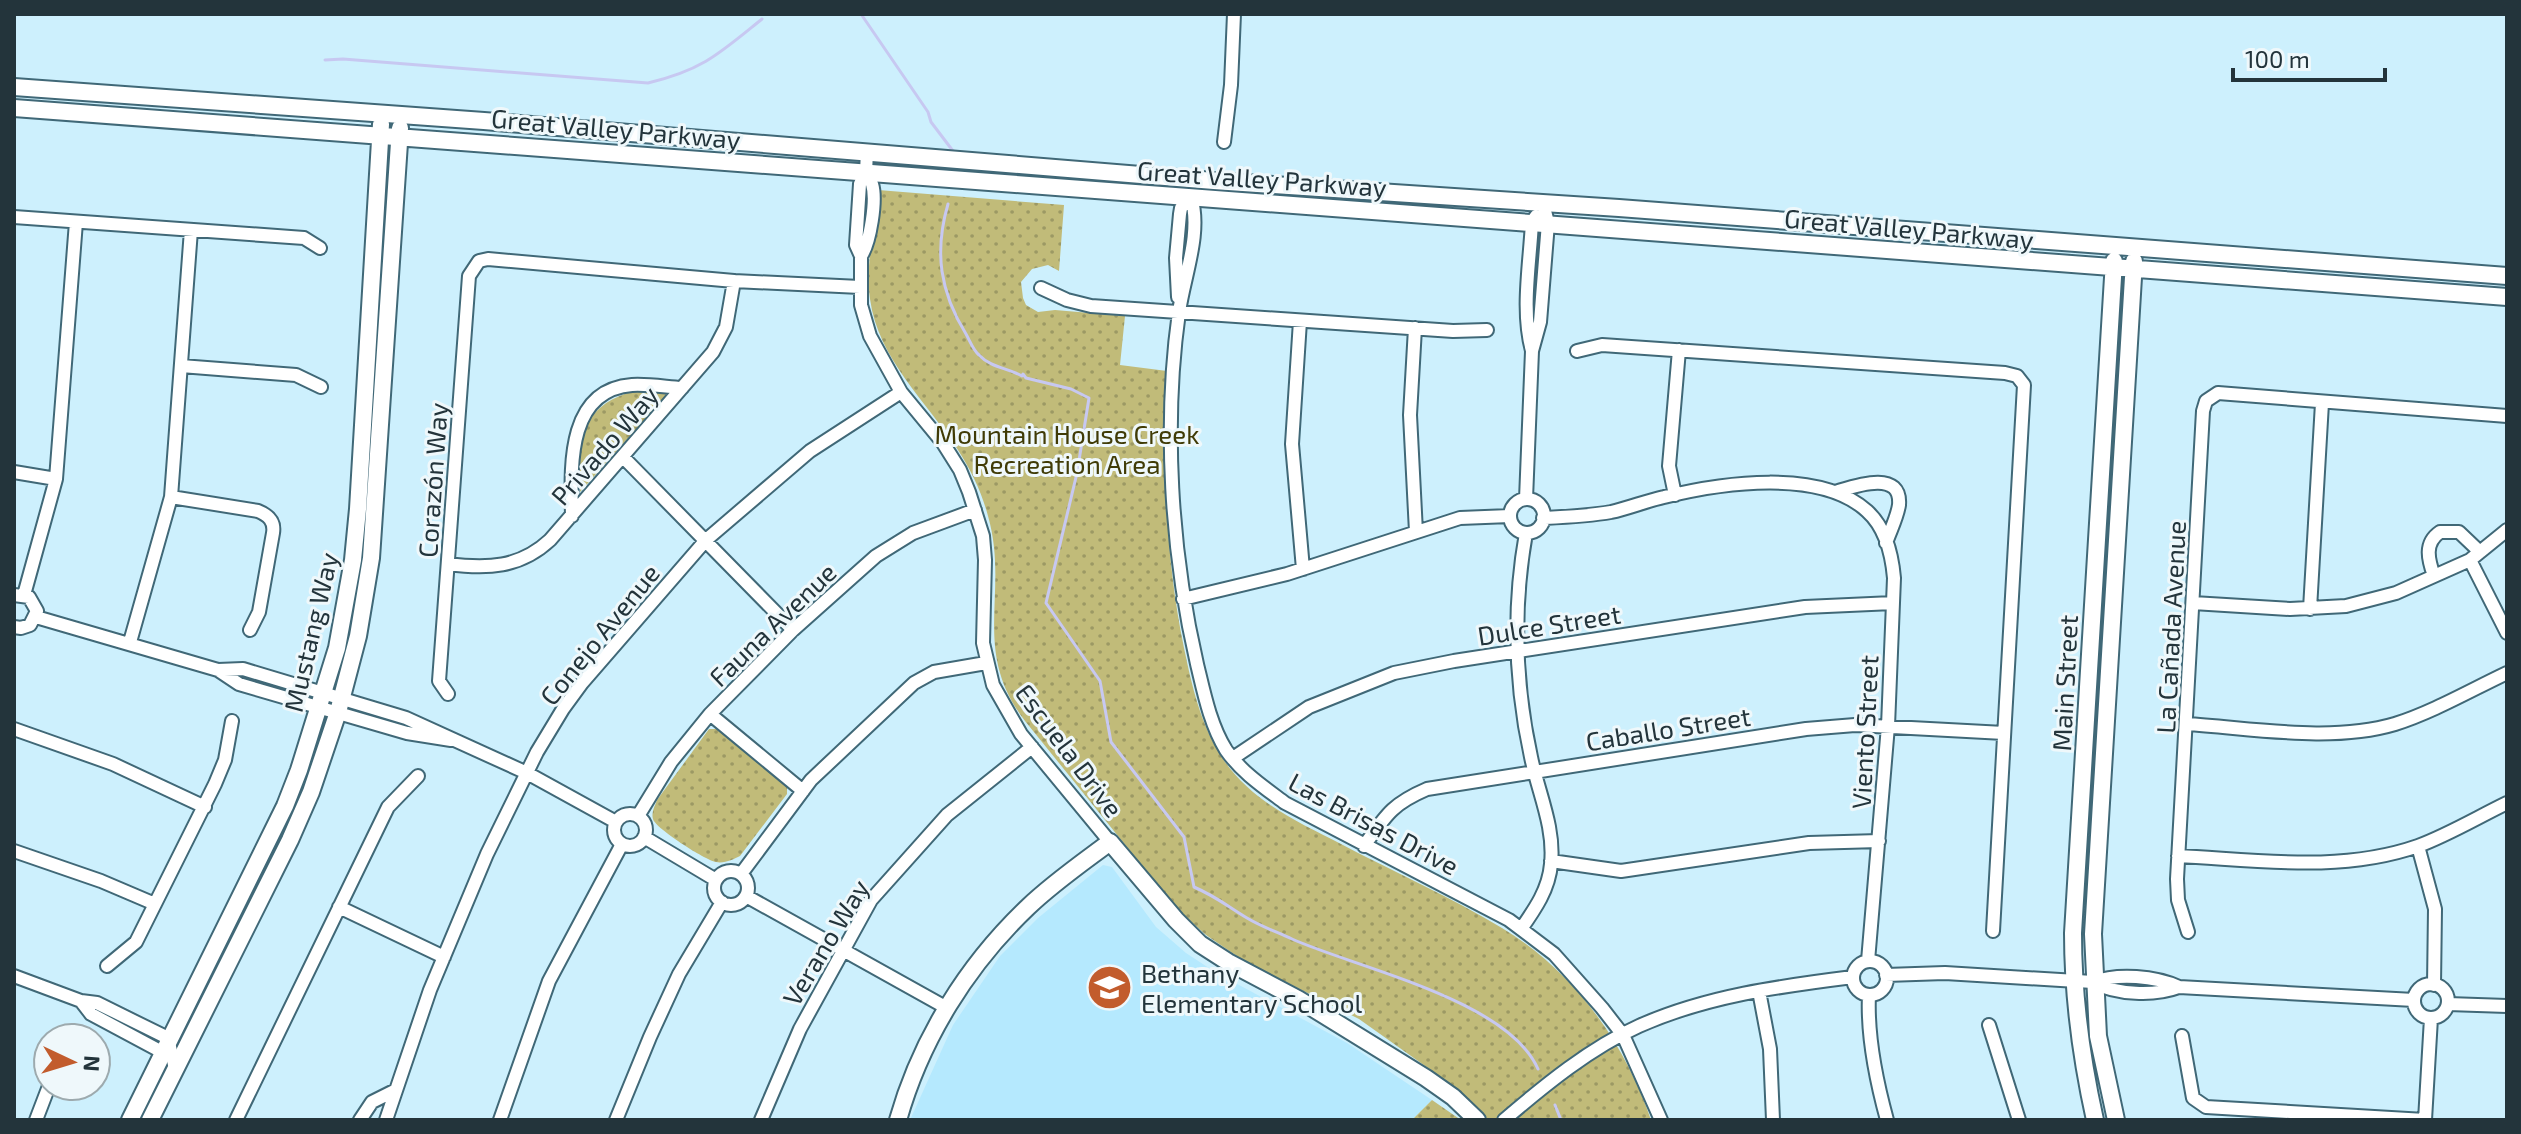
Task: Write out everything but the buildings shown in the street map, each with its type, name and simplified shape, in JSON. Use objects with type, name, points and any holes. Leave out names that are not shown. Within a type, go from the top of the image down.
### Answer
[{"type":"main road","name":"Great Valley Parkway","points":[[14,87],[1214,181],[2507,276]]},
{"type":"main road","name":"Great Valley Parkway","points":[[14,108],[2507,297]]},
{"type":"main road","name":"Mustang Way","points":[[130,1120],[285,806],[323,700],[346,609],[357,522],[382,114]]},
{"type":"main road","name":"Mustang Way","points":[[150,1120],[311,792],[340,705],[358,636],[371,558],[401,115]]},
{"type":"main road","points":[[1191,197],[1214,181]]},
{"type":"main road","name":"Main Street","points":[[2095,1120],[2079,1039],[2073,981],[2074,919],[2115,247]]},
{"type":"main road","name":"Main Street","points":[[2116,1120],[2098,1036],[2093,934],[2135,249]]},
{"type":"main road","points":[[898,1120],[926,1047],[947,1008],[989,947],[1029,905],[1110,842]]},
{"type":"main road","name":"Escuela Drive","points":[[1110,842],[1200,944],[1413,1069],[1453,1097],[1477,1120]]},
{"type":"street","points":[[1224,142],[1231,85],[1234,14]]},
{"type":"street","name":"Escuela Drive","points":[[867,152],[866,172],[860,184],[856,245],[861,256],[861,305],[870,336],[901,392],[943,443],[960,470],[975,510],[983,536],[985,560],[983,643],[993,685],[1032,747],[1110,842]]},
{"type":"street","name":"Las Brisas Drive","points":[[1191,197],[1181,208],[1176,258],[1179,312],[1171,424],[1173,501],[1183,599],[1207,706],[1218,736],[1233,758],[1259,784],[1285,803],[1509,920],[1554,954],[1623,1035],[1661,1120]]},
{"type":"street","points":[[1526,499],[1532,351],[1527,313],[1543,203]]},
{"type":"street","points":[[14,217],[304,238],[320,248]]},
{"type":"street","points":[[36,617],[33,601],[19,595],[56,479],[76,222]]},
{"type":"street","points":[[130,642],[171,497],[191,230]]},
{"type":"street","name":"Corazón Way","points":[[448,694],[439,681],[469,276],[473,268],[479,261],[488,259],[734,281]]},
{"type":"street","points":[[734,281],[860,287]]},
{"type":"street","name":"Privado Way","points":[[448,564],[483,568],[526,559],[541,549],[722,338],[734,281]]},
{"type":"street","points":[[1041,288],[1067,300],[1091,306],[1487,330]]},
{"type":"street","points":[[1300,321],[1292,444],[1303,569]]},
{"type":"street","points":[[1415,328],[1410,415],[1416,532]]},
{"type":"street","points":[[1577,351],[1602,345],[2005,373],[2017,376],[2024,385],[1993,931]]},
{"type":"street","points":[[1675,495],[1669,466],[1679,350]]},
{"type":"street","points":[[181,366],[296,375],[321,387]]},
{"type":"street","points":[[572,516],[574,444],[589,406],[621,387],[682,388]]},
{"type":"street","name":"Conejo Avenue","points":[[386,1120],[444,957],[487,854],[563,709],[706,540],[810,451],[901,392]]},
{"type":"street","name":"La Cañada Avenue","points":[[2188,932],[2178,900],[2178,856],[2203,411],[2206,401],[2218,393],[2322,403]]},
{"type":"street","points":[[2310,609],[2322,403],[2507,416]]},
{"type":"street","points":[[623,457],[793,630]]},
{"type":"street","points":[[14,472],[56,479]]},
{"type":"street","points":[[1543,518],[1611,512],[1675,495],[1733,485],[1790,483],[1835,492],[1871,482],[1889,485],[1899,504],[1886,543]]},
{"type":"street","name":"Viento Street","points":[[1835,492],[1867,511],[1892,558],[1888,726],[1868,961]]},
{"type":"street","points":[[171,497],[258,511],[272,521],[273,533],[259,612],[250,630]]},
{"type":"street","points":[[1526,499],[1539,505],[1543,518],[1537,530],[1526,533],[1513,526],[1510,516],[1516,503],[1526,499]]},
{"type":"street","name":"Fauna Avenue","points":[[638,816],[671,762],[710,714],[793,630],[876,556],[913,533],[975,510]]},
{"type":"street","points":[[1183,599],[1303,569],[1460,518],[1510,516]]},
{"type":"street","points":[[2193,603],[2310,609],[2370,601],[2475,556],[2507,530]]},
{"type":"street","points":[[2434,576],[2428,556],[2429,544],[2440,532],[2459,532],[2475,556],[2507,633]]},
{"type":"street","points":[[1521,929],[1544,891],[1551,861],[1551,837],[1524,717],[1518,651],[1517,598],[1526,533]]},
{"type":"street","name":"Dulce Street","points":[[1233,758],[1309,707],[1394,673],[1805,607],[1893,603]]},
{"type":"street","points":[[36,617],[218,670],[243,669],[407,733],[451,740],[527,773],[616,822]]},
{"type":"street","points":[[14,629],[26,627],[36,617]]},
{"type":"street","points":[[741,874],[811,780],[914,683],[934,672],[986,663]]},
{"type":"street","points":[[2186,724],[2318,732],[2378,728],[2407,720],[2507,673]]},
{"type":"street","points":[[710,714],[803,791]]},
{"type":"street","points":[[107,966],[136,942],[205,807],[225,760],[232,721]]},
{"type":"street","name":"Caballo Street","points":[[1364,846],[1392,808],[1427,789],[1806,729],[1855,725],[2004,733]]},
{"type":"street","points":[[14,729],[113,764],[205,807]]},
{"type":"street","name":"Verano Way","points":[[761,1120],[800,1029],[871,900],[947,815],[1032,747]]},
{"type":"street","points":[[236,1120],[388,807],[418,776]]},
{"type":"street","points":[[2178,856],[2343,862],[2418,846],[2507,803]]},
{"type":"street","points":[[628,814],[638,816],[644,823],[644,837],[637,844],[622,844],[615,837],[616,822],[628,814]]},
{"type":"street","points":[[644,837],[716,880]]},
{"type":"street","points":[[1551,861],[1621,871],[1809,843],[1879,841]]},
{"type":"street","points":[[500,1120],[549,981],[622,844]]},
{"type":"street","points":[[2418,846],[2435,909],[2434,985]]},
{"type":"street","points":[[14,851],[101,881],[155,904]]},
{"type":"street","points":[[725,872],[741,874],[747,882],[746,896],[738,903],[722,902],[716,894],[716,880],[725,872]]},
{"type":"street","points":[[746,896],[947,1008]]},
{"type":"street","points":[[616,1120],[679,974],[722,902]]},
{"type":"street","points":[[339,907],[444,957]]},
{"type":"street","points":[[1869,995],[1857,989],[1853,977],[1857,967],[1868,961],[1878,964],[1886,975]]},
{"type":"street","points":[[1886,975],[1945,973],[2093,982],[2106,977],[2163,980],[2179,987],[2414,1000]]},
{"type":"street","points":[[1869,995],[1882,989],[1886,975]]},
{"type":"street","points":[[14,976],[81,1001],[97,1003],[166,1046],[175,1069]]},
{"type":"street","points":[[1504,1120],[1586,1057],[1623,1035],[1675,1012],[1759,991],[1853,977]]},
{"type":"street","points":[[2434,985],[2444,990],[2448,1004],[2441,1015],[2431,1018],[2418,1011],[2414,1000],[2421,988],[2434,985]]},
{"type":"street","points":[[1759,991],[1770,1049],[1773,1120]]},
{"type":"street","points":[[1869,995],[1868,1017],[1887,1120]]},
{"type":"street","points":[[2448,1004],[2507,1006]]},
{"type":"street","points":[[2182,1036],[2193,1098],[2206,1107],[2425,1120],[2431,1018]]},
{"type":"street","points":[[1989,1025],[2019,1120]]},
{"type":"street","points":[[360,1120],[372,1102],[396,1090]]},
{"type":"shaded area","name":"Bethany Elementary School","points":[[1103,865],[1112,867],[1156,927],[1186,953],[1215,972],[1347,1043],[1432,1100],[1412,1120],[910,1120],[953,1025],[1000,956],[1038,918]]},
{"type":"green space","name":"Mountain House Creek Recreation Area","points":[[878,190],[1064,205],[1059,271],[1048,265],[1032,269],[1021,282],[1023,298],[1026,305],[1038,312],[1055,310],[1125,316],[1120,365],[1167,371],[1165,441],[1173,579],[1194,690],[1207,730],[1221,756],[1245,785],[1275,808],[1483,917],[1528,945],[1552,965],[1611,1036],[1627,1063],[1651,1120],[1488,1120],[1449,1083],[1359,1019],[1244,961],[1206,935],[1177,909],[1025,721],[1009,695],[999,669],[995,645],[994,544],[983,499],[958,450],[893,360],[875,321],[869,272]]},
{"type":"green space","points":[[634,391],[670,391],[580,492],[582,442],[592,416],[602,406]]},
{"type":"green space","points":[[709,729],[719,729],[787,787],[787,794],[740,856],[722,862],[710,860],[681,843],[653,819],[657,800]]},
{"type":"green space","points":[[1432,1100],[1461,1120],[1412,1120]]},
{"type":"waterway","points":[[861,14],[953,151]]},
{"type":"waterway","points":[[325,60],[648,83],[710,59],[762,19]]},
{"type":"waterway","points":[[948,204],[941,239],[942,271],[950,303],[975,351],[994,365],[1023,374],[1026,378],[1071,389],[1089,398],[1077,473],[1046,603],[1100,681],[1111,742],[1184,837],[1194,887],[1269,929],[1464,1005],[1496,1024],[1521,1045],[1538,1069]]},
{"type":"waterway","points":[[1555,1105],[1561,1120]]},
{"type":"place","name":"Bethany Elementary School","points":[[1110,987]]}]
